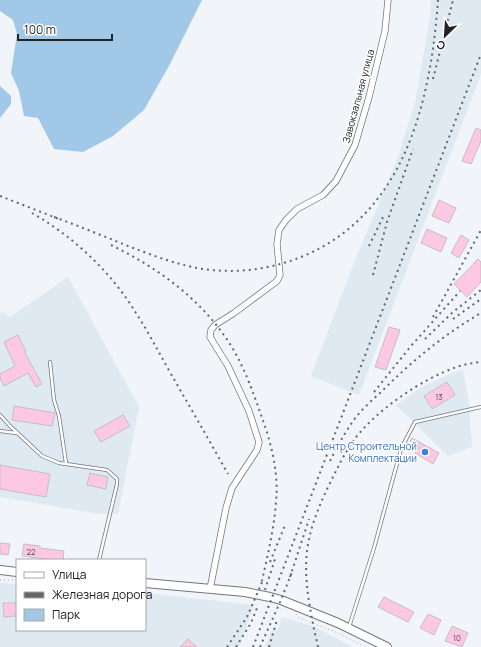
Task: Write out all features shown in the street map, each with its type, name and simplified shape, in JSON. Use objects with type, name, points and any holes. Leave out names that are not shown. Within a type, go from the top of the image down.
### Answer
[{"type":"street","name":"Завокзальная улица","points":[[210,589],[226,508],[232,488],[257,450],[259,442],[248,411],[228,366],[210,337],[211,330],[215,324],[277,281],[280,275],[277,244],[279,230],[297,209],[323,195],[336,180],[355,145],[369,97],[385,31],[388,0]]},
{"type":"street","points":[[0,570],[16,572]]},
{"type":"street","points":[[146,583],[245,592],[278,599],[349,628],[387,647]]},
{"type":"lane","points":[[50,362],[54,400],[59,416],[66,463]]},
{"type":"lane","points":[[349,628],[374,548],[400,449],[414,422],[481,407]]},
{"type":"lane","points":[[0,415],[42,456],[54,461],[107,470],[117,479],[99,559]]},
{"type":"lane","points":[[0,431],[17,433]]},
{"type":"path","points":[[0,580],[16,580]]},
{"type":"path","points":[[338,633],[365,647]]},
{"type":"shaded area","points":[[431,0],[481,0],[481,74],[359,395],[311,376],[352,268],[398,157],[415,102],[430,18]]},
{"type":"shaded area","points":[[68,277],[139,407],[118,514],[99,514],[0,497],[0,315],[2,312],[10,317]]},
{"type":"shaded area","points":[[463,369],[469,403],[472,447],[448,456],[396,405],[420,388]]},
{"type":"shaded area","points":[[0,583],[16,584],[16,631],[146,631],[146,593],[254,605],[239,647],[0,647]]},
{"type":"shaded area","points":[[282,617],[313,626],[353,647],[265,647],[272,629],[277,631]]},
{"type":"green space","points":[[0,0],[202,0],[170,64],[144,110],[113,136],[83,152],[54,149],[38,118],[24,116],[19,91],[11,73],[17,34],[13,20],[0,11]]},
{"type":"green space","points":[[0,86],[11,96],[11,104],[0,118]]},
{"type":"building","points":[[476,128],[481,130],[481,141],[471,164],[462,161]]},
{"type":"building","points":[[439,200],[456,208],[449,223],[432,216]]},
{"type":"building","points":[[427,229],[447,238],[441,252],[421,243]]},
{"type":"building","points":[[461,235],[469,240],[459,258],[451,253]]},
{"type":"building","points":[[478,259],[481,262],[481,282],[467,297],[454,284]]},
{"type":"building","points":[[389,327],[400,330],[386,370],[375,367]]},
{"type":"building","points":[[18,335],[26,352],[25,353],[42,384],[36,387],[28,373],[4,386],[0,378],[0,374],[15,366],[4,342]]},
{"type":"building","points":[[447,382],[455,395],[432,409],[424,396]]},
{"type":"building","points":[[14,406],[55,413],[52,426],[12,420]]},
{"type":"building","points":[[123,415],[130,426],[101,442],[94,431]]},
{"type":"building","points":[[412,438],[439,453],[433,464],[415,453],[419,447],[410,441]]},
{"type":"building","points":[[0,465],[50,474],[46,497],[0,489]]},
{"type":"building","points":[[90,473],[108,477],[106,489],[87,485]]},
{"type":"building","points":[[0,543],[10,544],[8,555],[0,554]]},
{"type":"building","points":[[24,544],[64,551],[63,559],[46,559],[22,556]]},
{"type":"building","points":[[384,597],[414,612],[408,622],[378,607]]},
{"type":"building","points":[[3,603],[16,603],[16,616],[4,617]]},
{"type":"building","points":[[428,614],[441,620],[434,635],[420,628]]},
{"type":"building","points":[[452,626],[468,633],[462,647],[445,641]]},
{"type":"building","points":[[188,639],[197,647],[180,647]]},
{"type":"railway","points":[[54,217],[155,256],[203,269],[229,271],[255,269],[281,264],[306,255],[340,235],[368,211],[390,181],[407,148],[420,113],[434,38],[438,0]]},
{"type":"railway","points":[[433,79],[453,0]]},
{"type":"railway","points":[[253,647],[481,54]]},
{"type":"railway","points":[[373,275],[387,222],[413,149]]},
{"type":"railway","points":[[0,196],[59,219]]},
{"type":"railway","points":[[32,213],[77,244],[115,283],[145,328],[228,474]]},
{"type":"railway","points":[[369,246],[384,215]]},
{"type":"railway","points":[[433,317],[481,230]]},
{"type":"railway","points":[[111,245],[160,273],[189,296],[215,323],[226,338],[246,375],[268,436],[275,469],[277,491],[274,523],[261,585]]},
{"type":"railway","points":[[425,339],[453,312],[481,290]]},
{"type":"railway","points":[[374,392],[411,346],[460,291]]},
{"type":"railway","points":[[453,319],[481,299]]},
{"type":"railway","points":[[330,461],[351,424],[369,404],[428,350],[454,330],[481,313]]},
{"type":"railway","points":[[318,647],[312,620],[308,590],[306,571],[307,551],[310,534],[318,509],[344,456],[354,440],[374,418],[415,387],[444,372],[463,365],[481,362]]},
{"type":"railway","points":[[290,577],[309,519]]},
{"type":"railway","points":[[270,562],[286,523]]},
{"type":"railway","points":[[265,590],[276,556]]},
{"type":"railway","points":[[260,647],[292,572]]},
{"type":"railway","points":[[227,647],[247,617],[263,580]]},
{"type":"railway","points":[[236,647],[251,623],[257,608]]},
{"type":"railway","points":[[269,647],[277,620]]},
{"type":"place","name":"Центр Строительной Комплектации","points":[[425,452]]}]
